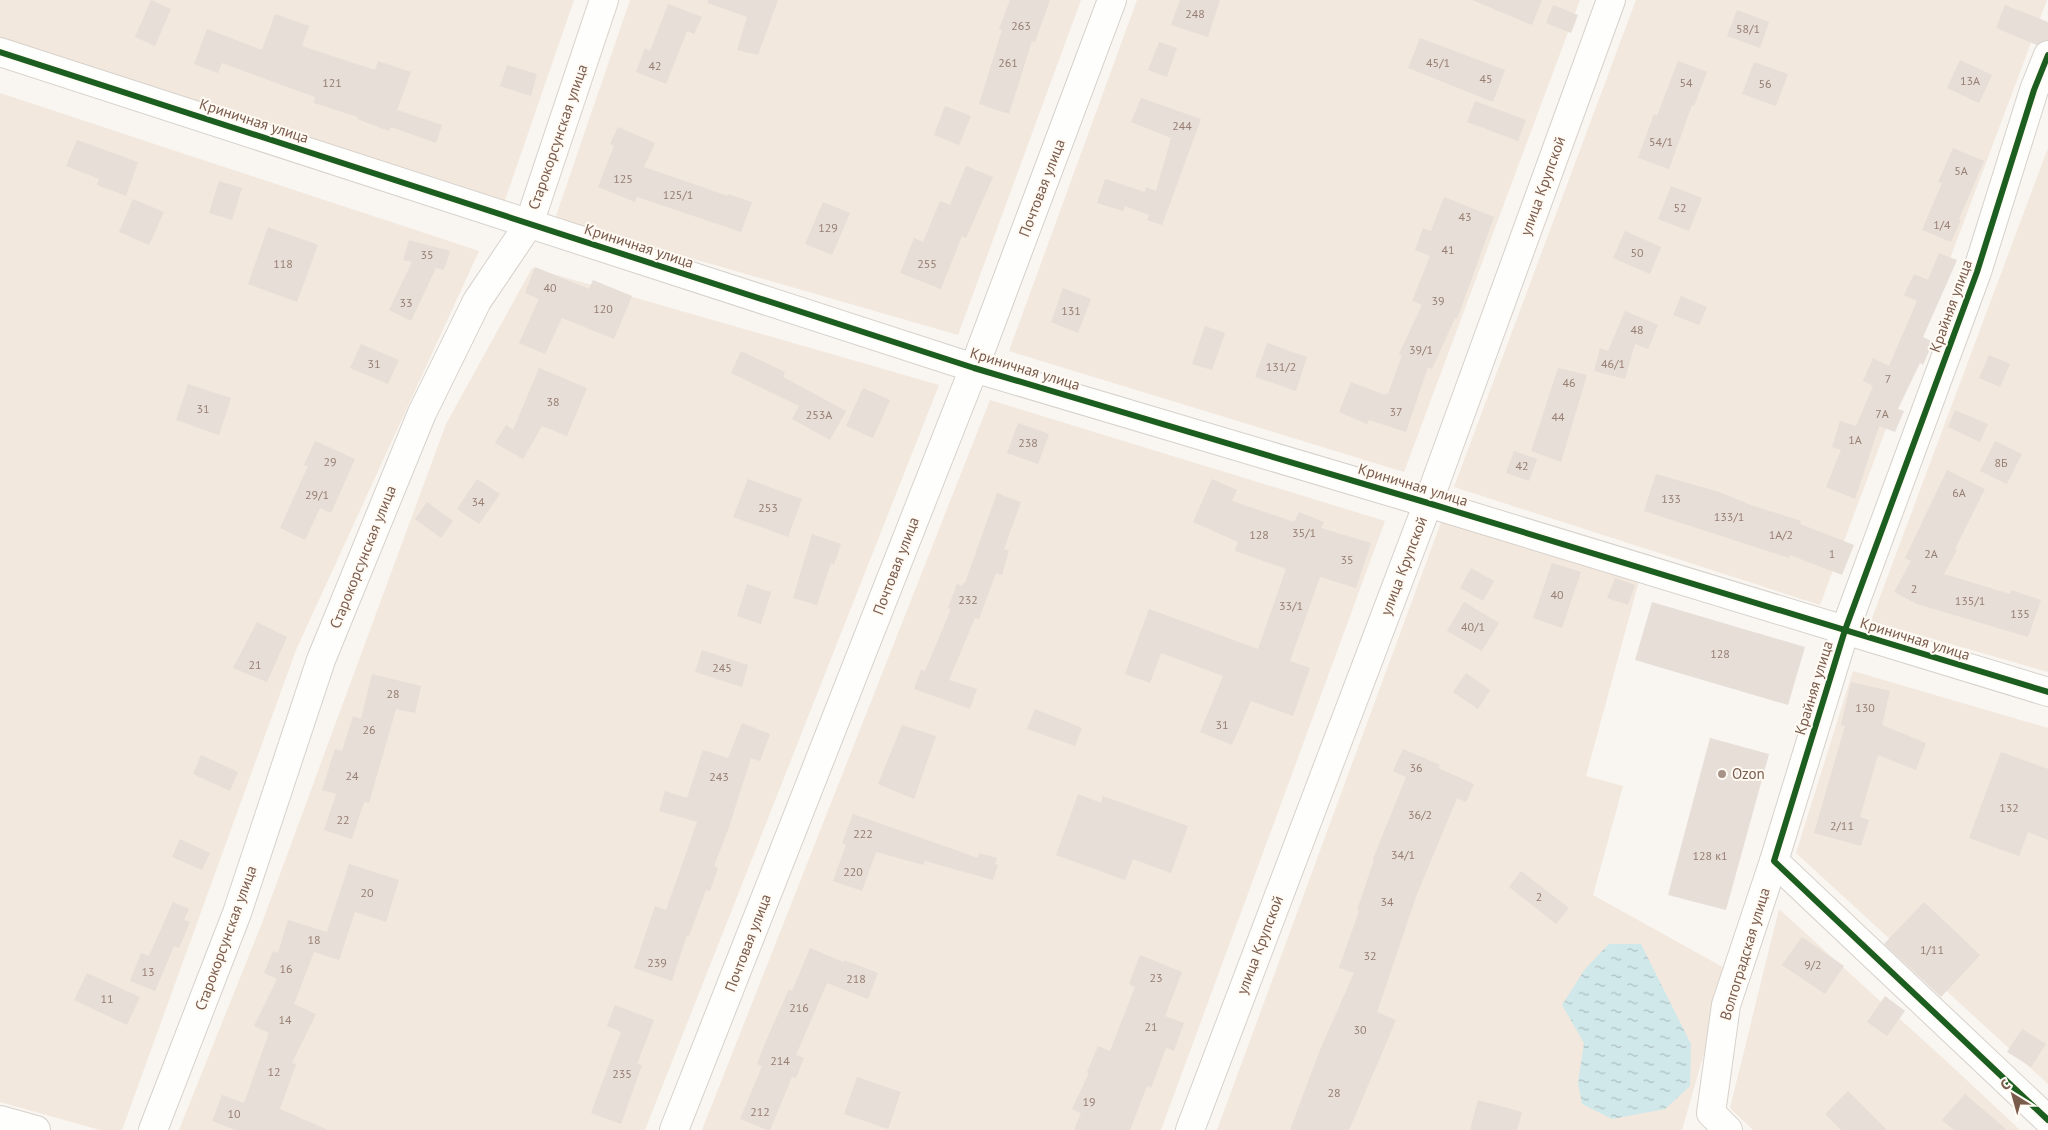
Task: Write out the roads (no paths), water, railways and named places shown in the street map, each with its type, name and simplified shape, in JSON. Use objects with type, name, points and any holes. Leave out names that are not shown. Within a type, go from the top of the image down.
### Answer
[{"type":"street","name":"Старокорсунская улица","points":[[153,1130],[237,913],[321,660],[422,413],[477,301],[529,224],[604,0]]},
{"type":"street","name":"Почтовая улица","points":[[674,1130],[974,368],[1112,0]]},
{"type":"street","name":"улица Крупской","points":[[1190,1130],[1428,503],[1611,0]]},
{"type":"street","name":"Криничная улица","points":[[0,52],[974,368],[1428,503],[2048,692]]},
{"type":"street","name":"Крайняя улица","points":[[1774,861],[1845,630],[1977,272],[2034,90],[2048,56]]},
{"type":"street","points":[[1774,861],[2048,1120]]},
{"type":"street","name":"Волгоградская улица","points":[[1728,1130],[1711,1113],[1726,1005],[1774,861]]},
{"type":"street","points":[[0,1120],[36,1130]]},
{"type":"water","points":[[1609,944],[1641,944],[1691,1044],[1690,1086],[1665,1109],[1612,1119],[1582,1104],[1578,1083],[1584,1043],[1562,1005],[1585,969]]},
{"type":"place","name":"Ozon","points":[[1722,774]]}]
